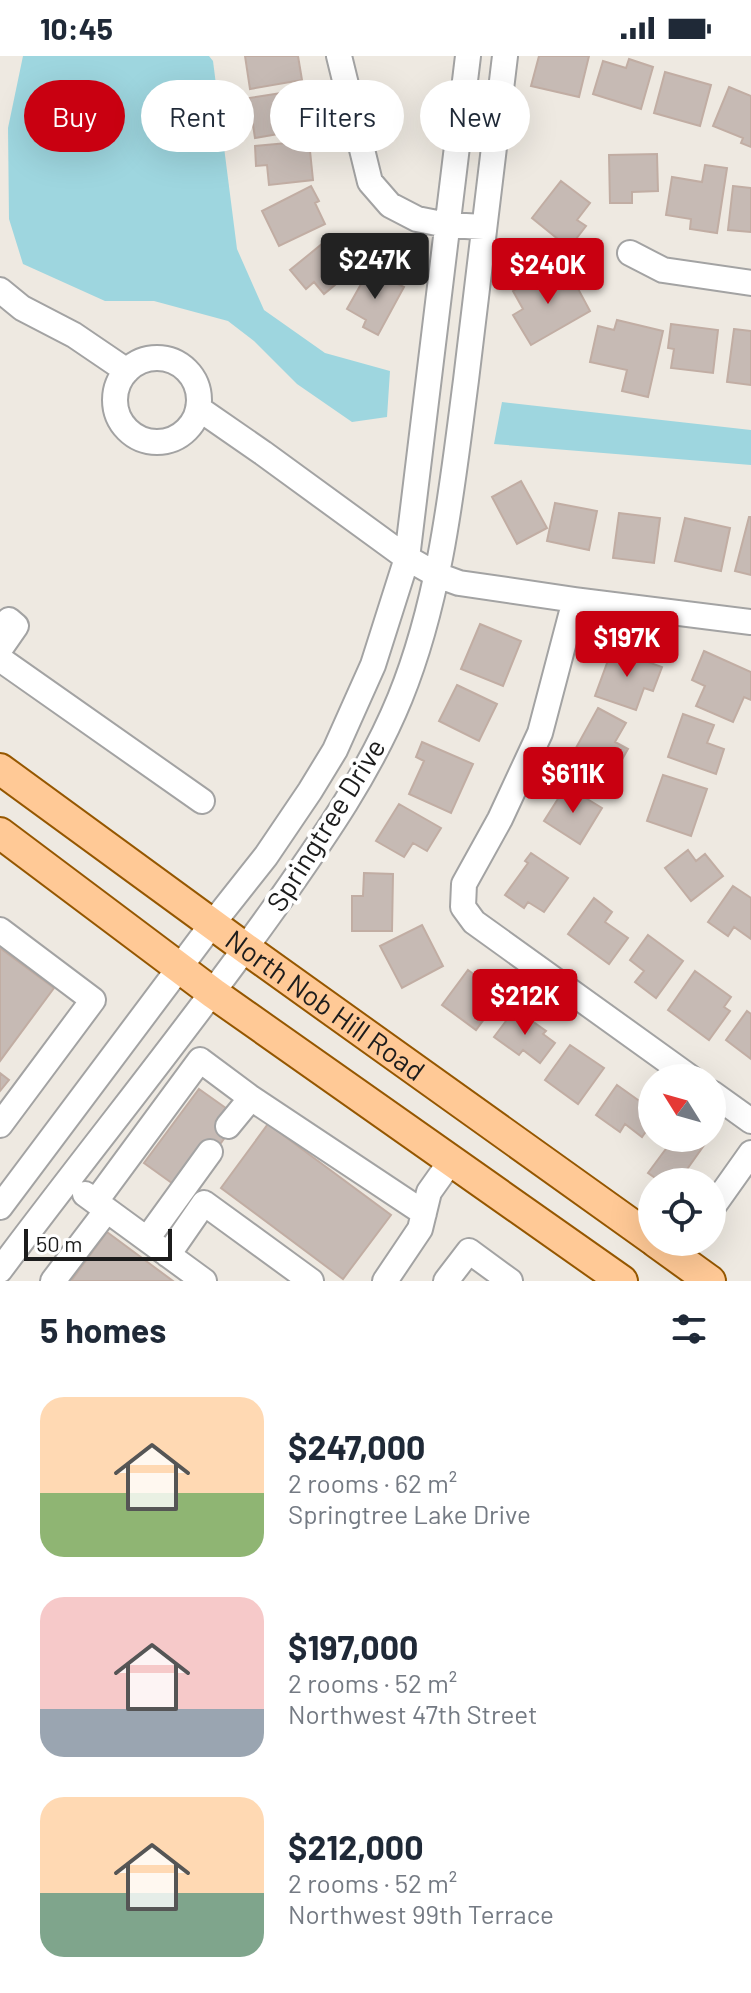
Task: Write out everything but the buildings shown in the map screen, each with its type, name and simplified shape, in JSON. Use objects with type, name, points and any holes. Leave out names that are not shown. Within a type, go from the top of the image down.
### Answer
[{"type":"main road","name":"North Nob Hill Road","points":[[0,769],[245,948],[638,1224]]},
{"type":"main road","name":"North Nob Hill Road","points":[[0,833],[213,993],[622,1281]]},
{"type":"main road","name":"North Nob Hill Road","points":[[681,1256],[710,1281]]},
{"type":"street","points":[[339,56],[370,182],[390,205],[417,219],[447,225],[484,227]]},
{"type":"street","points":[[0,1207],[266,856],[335,750],[373,665],[407,558],[468,56]]},
{"type":"street","name":"Springtree Drive","points":[[0,1270],[213,993],[316,848],[355,789],[400,696],[423,629],[437,575],[456,458],[505,56]]},
{"type":"street","points":[[630,253],[663,270],[751,283]]},
{"type":"street","points":[[0,290],[22,308],[74,335],[127,371]]},
{"type":"street","points":[[155,357],[169,359],[182,365],[191,375],[198,387],[198,408],[189,428],[178,437],[164,442],[150,442],[126,429],[114,404],[115,390],[121,377],[142,360],[155,357]]},
{"type":"street","points":[[198,408],[407,558],[437,575],[459,583],[751,622]]},
{"type":"street","points":[[575,600],[540,733],[500,819],[464,884],[463,907],[474,922],[672,1064]]},
{"type":"street","points":[[0,649],[16,626],[9,620]]},
{"type":"street","points":[[0,659],[202,801]]},
{"type":"street","points":[[0,930],[93,1000],[0,1125]]},
{"type":"street","points":[[53,1281],[200,1060],[251,1098],[424,1213]]},
{"type":"street","points":[[228,1126],[251,1098]]},
{"type":"street","points":[[726,1103],[751,1121]]},
{"type":"street","points":[[147,1239],[210,1152]]},
{"type":"street","points":[[726,1188],[751,1153]]},
{"type":"street","points":[[385,1281],[420,1229],[429,1192],[451,1161]]},
{"type":"street","points":[[21,1179],[51,1202]]},
{"type":"street","points":[[67,1180],[204,1281]]},
{"type":"street","points":[[168,1255],[204,1203],[311,1281]]},
{"type":"street","points":[[446,1281],[469,1251],[510,1281]]},
{"type":"water","points":[[23,56],[209,56],[213,61],[215,80],[141,80],[141,152],[225,152],[237,249],[264,310],[325,353],[390,371],[387,417],[352,422],[297,384],[254,341],[228,321],[154,301],[105,301],[23,264],[9,219],[8,128]]},
{"type":"water","points":[[502,402],[751,430],[751,465],[494,444]]}]
